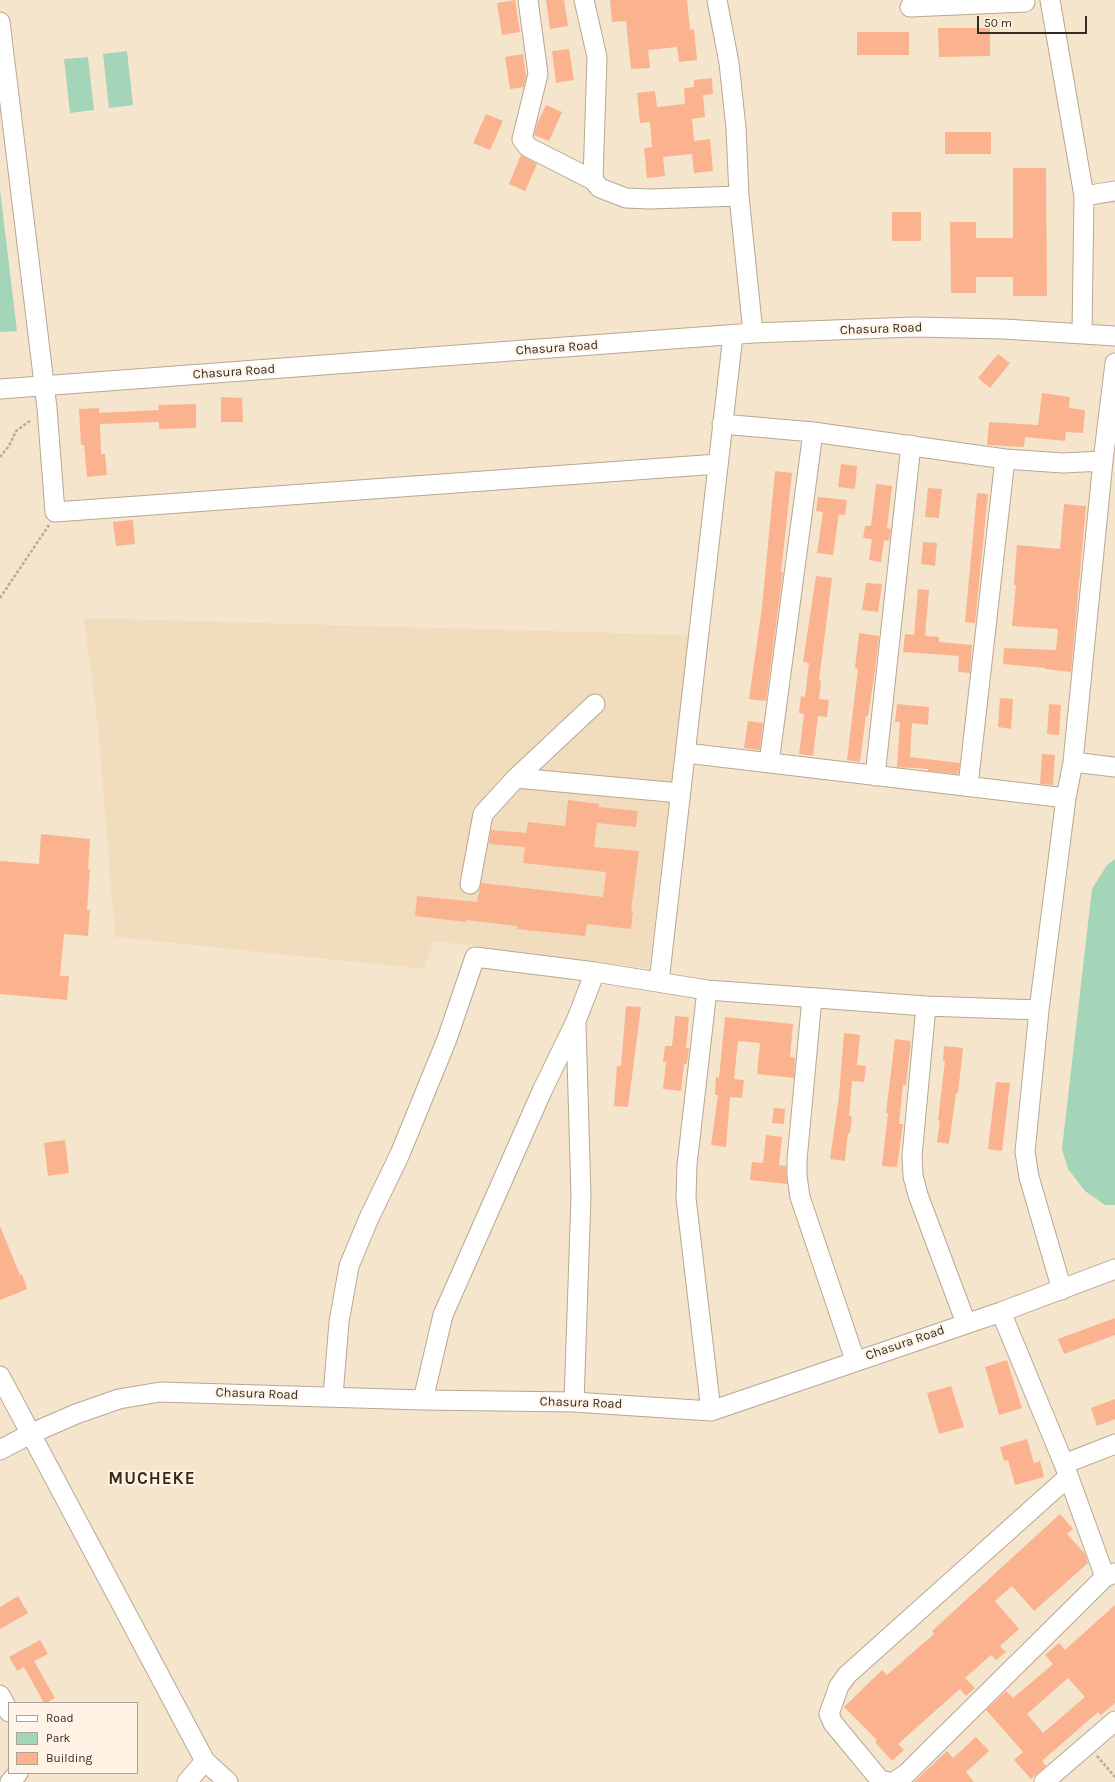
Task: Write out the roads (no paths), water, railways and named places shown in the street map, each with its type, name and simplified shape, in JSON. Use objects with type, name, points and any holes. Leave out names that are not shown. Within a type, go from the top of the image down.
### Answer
[{"type":"street","points":[[528,0],[538,74],[522,138],[528,146],[593,180],[600,188],[626,198],[740,196]]},
{"type":"street","points":[[584,0],[598,64],[593,180]]},
{"type":"street","points":[[717,0],[730,78],[736,128],[740,196],[753,334]]},
{"type":"street","points":[[910,7],[1024,1],[1051,5],[1084,196],[1082,334]]},
{"type":"street","points":[[0,22],[47,408],[55,512],[718,464]]},
{"type":"street","points":[[1084,196],[1115,191]]},
{"type":"street","name":"Chasura Road","points":[[0,389],[733,334],[914,327],[1004,329],[1115,336]]},
{"type":"street","points":[[659,982],[733,334]]},
{"type":"street","points":[[1062,1290],[1029,1177],[1025,1152],[1039,1010],[1066,798],[1073,762],[1103,461],[1115,363]]},
{"type":"street","points":[[722,424],[813,432],[1005,459],[1063,463],[1103,461]]},
{"type":"street","points":[[769,763],[813,432]]},
{"type":"street","points":[[875,776],[910,445]]},
{"type":"street","points":[[968,786],[1005,459]]},
{"type":"street","points":[[470,884],[483,814],[516,778],[596,704]]},
{"type":"street","points":[[686,753],[1066,798]]},
{"type":"street","points":[[1073,762],[1115,767]]},
{"type":"street","points":[[516,778],[680,793]]},
{"type":"street","points":[[333,1396],[339,1322],[349,1266],[369,1218],[400,1154],[447,1039],[475,957],[596,972],[707,990],[926,1006],[1039,1010]]},
{"type":"street","points":[[423,1400],[443,1315],[542,1090],[576,1021],[596,972]]},
{"type":"street","points":[[707,990],[687,1164],[686,1198],[711,1411]]},
{"type":"street","points":[[812,998],[797,1160],[797,1176],[800,1197],[855,1360]]},
{"type":"street","points":[[926,1006],[912,1156],[913,1176],[918,1195],[966,1323]]},
{"type":"street","points":[[574,1402],[581,1196],[576,1021]]},
{"type":"street","name":"Chasura Road","points":[[0,1450],[30,1434],[76,1414],[120,1399],[160,1392],[333,1396],[423,1400],[574,1402],[711,1411],[855,1360],[1000,1312],[1115,1269]]},
{"type":"street","points":[[894,1782],[911,1768],[1110,1575],[1000,1312]]},
{"type":"street","points":[[0,1376],[205,1761],[228,1782]]},
{"type":"street","points":[[888,1782],[880,1780],[833,1724],[829,1714],[838,1686],[852,1670],[1066,1471],[1115,1444]]},
{"type":"street","points":[[0,1695],[8,1710]]},
{"type":"street","points":[[1044,1782],[1115,1721]]},
{"type":"street","points":[[187,1782],[205,1761]]},
{"type":"street","points":[[10,1782],[17,1774]]},
{"type":"district","name":"MUCHEKE","points":[[152,1479]]}]
